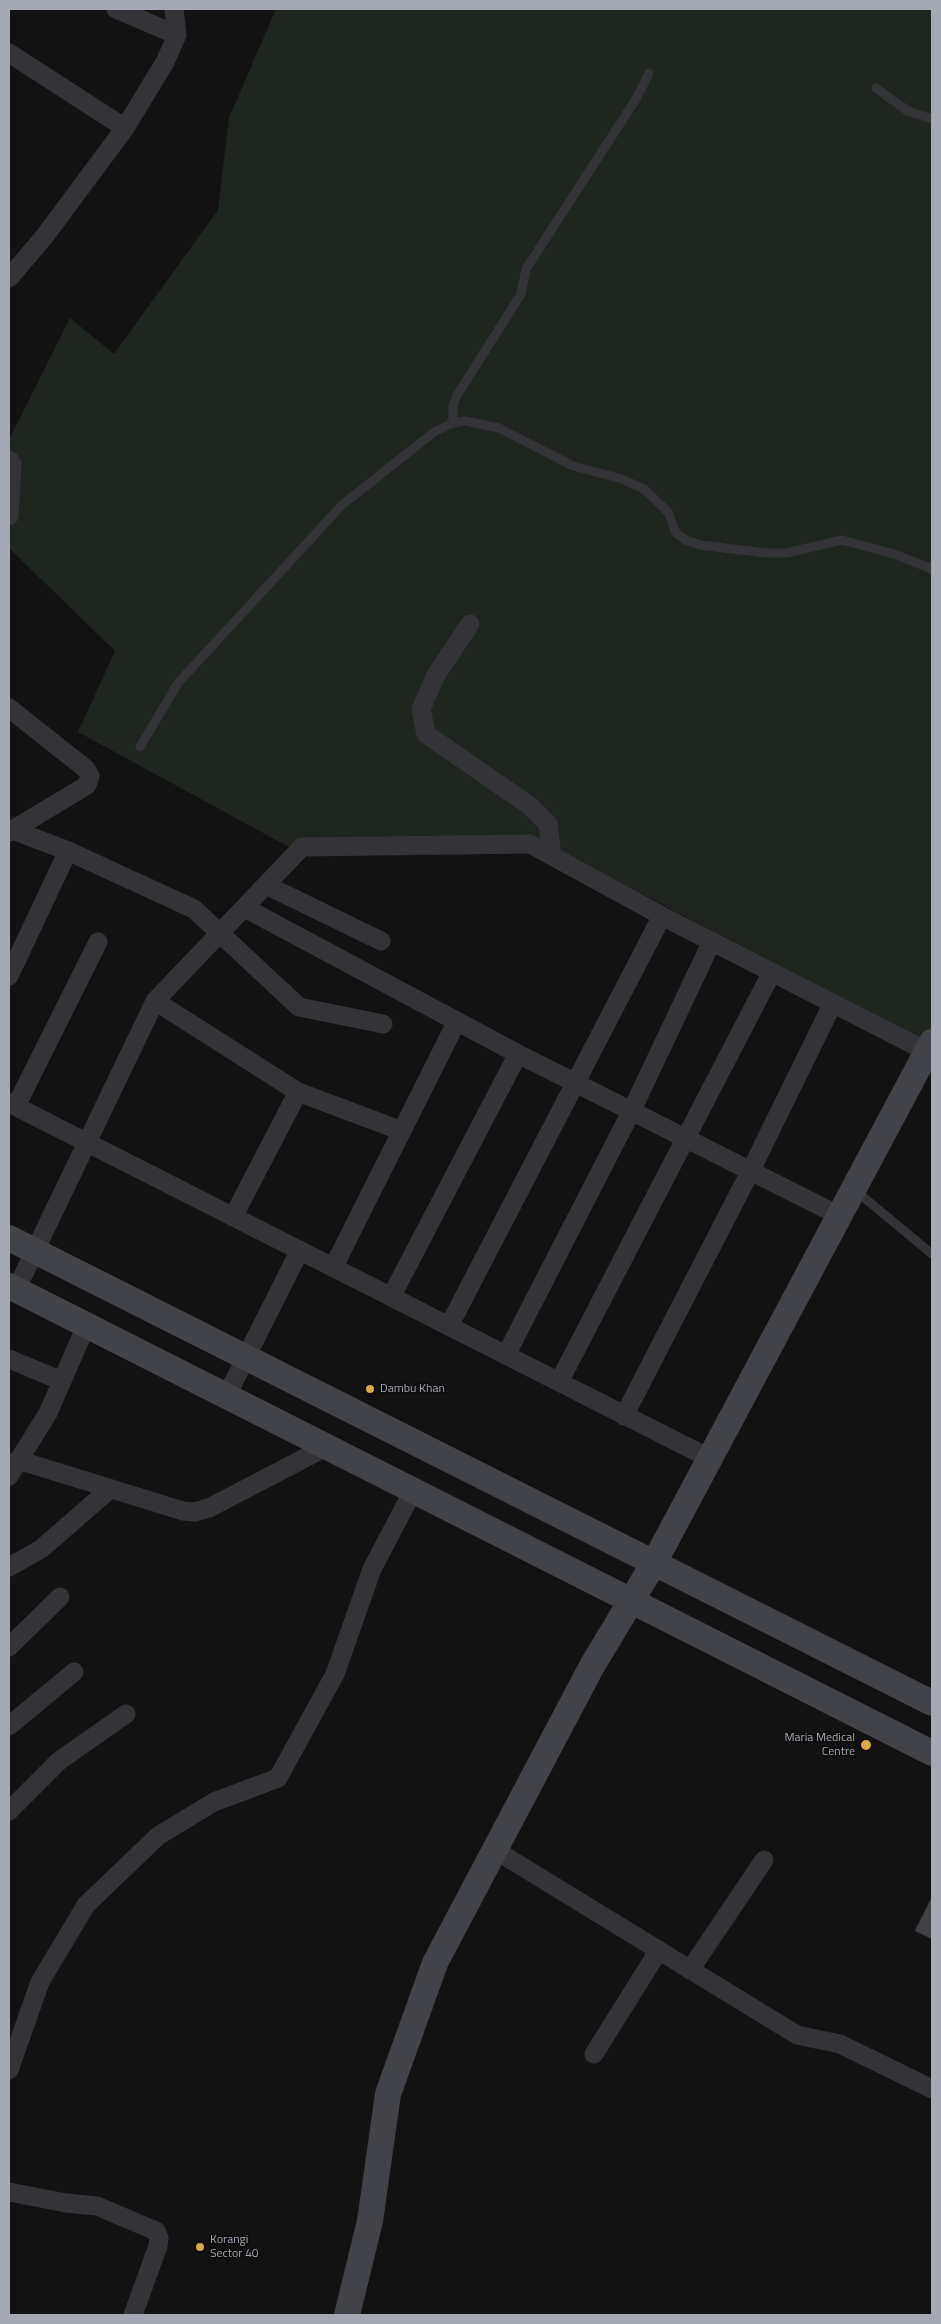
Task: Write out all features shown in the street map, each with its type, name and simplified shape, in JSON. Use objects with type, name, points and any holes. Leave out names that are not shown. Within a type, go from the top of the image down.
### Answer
[{"type":"main road","points":[[347,2315],[370,2221],[388,2094],[435,1963],[592,1666],[654,1563],[929,1047]]},
{"type":"main road","points":[[9,1238],[932,1703]]},
{"type":"main road","points":[[13,1288],[932,1753]]},
{"type":"street","points":[[116,9],[177,35]]},
{"type":"street","points":[[9,278],[44,237],[125,128],[165,62],[177,35],[174,9]]},
{"type":"street","points":[[9,53],[125,128]]},
{"type":"street","points":[[9,460],[12,464],[11,513],[9,516]]},
{"type":"street","points":[[470,624],[436,675],[421,709],[426,734],[530,806],[548,824],[552,856]]},
{"type":"street","points":[[9,708],[86,769],[90,776],[87,785],[11,831]]},
{"type":"street","points":[[11,831],[68,851],[194,909],[299,1007],[383,1024]]},
{"type":"street","points":[[13,1288],[36,1251],[155,1001],[302,847],[530,844],[662,916],[772,972],[833,1003],[929,1047]]},
{"type":"street","points":[[9,976],[68,851]]},
{"type":"street","points":[[266,885],[381,942]]},
{"type":"street","points":[[245,908],[518,1054],[840,1216]]},
{"type":"street","points":[[449,1326],[662,916]]},
{"type":"street","points":[[506,1355],[632,1110],[712,941]]},
{"type":"street","points":[[98,942],[12,1104],[709,1458]]},
{"type":"street","points":[[559,1382],[772,972]]},
{"type":"street","points":[[155,1001],[298,1092],[402,1131]]},
{"type":"street","points":[[624,1416],[751,1170],[833,1003]]},
{"type":"street","points":[[333,1268],[457,1021]]},
{"type":"street","points":[[391,1297],[518,1054]]},
{"type":"street","points":[[233,1217],[298,1092]]},
{"type":"street","points":[[226,1397],[300,1250]]},
{"type":"street","points":[[86,1326],[48,1413],[14,1468],[110,1489],[183,1511],[194,1512],[209,1508],[326,1447]]},
{"type":"street","points":[[9,1359],[62,1381]]},
{"type":"street","points":[[9,1567],[41,1549],[110,1489]]},
{"type":"street","points":[[9,2070],[40,1982],[86,1905],[158,1836],[214,1802],[278,1778],[335,1674],[372,1569],[413,1492]]},
{"type":"street","points":[[9,1647],[60,1597]]},
{"type":"street","points":[[9,1726],[74,1672]]},
{"type":"street","points":[[9,1812],[58,1761],[126,1714]]},
{"type":"street","points":[[495,1850],[797,2035],[840,2044],[932,2089]]},
{"type":"street","points":[[690,1970],[764,1860]]},
{"type":"street","points":[[594,2054],[659,1950]]},
{"type":"street","points":[[9,2192],[66,2203],[96,2206],[156,2231],[159,2238],[158,2246],[133,2315]]},
{"type":"lane","points":[[453,423],[453,408],[456,398],[521,294],[526,269],[636,99],[649,73]]},
{"type":"lane","points":[[876,88],[908,111],[932,119]]},
{"type":"lane","points":[[140,747],[178,683],[342,506],[434,432],[453,423],[466,421],[499,428],[573,466],[622,479],[644,489],[668,512],[676,533],[686,540],[700,545],[765,553],[786,552],[842,540],[894,554],[932,570]]},
{"type":"lane","points":[[854,1189],[932,1254]]},
{"type":"shaded area","points":[[276,9],[932,9],[931,1044],[534,838],[287,846],[78,732],[115,651],[9,548],[9,529],[14,521],[9,440],[70,318],[114,354],[218,210],[229,118]]},
{"type":"building","points":[[932,1897],[932,1939],[915,1931]]},
{"type":"place","name":"Dambu Khan","points":[[370,1389]]},
{"type":"place","name":"Maria Medical Centre","points":[[866,1745]]},
{"type":"place","name":"Korangi Sector 40","points":[[200,2247]]}]
